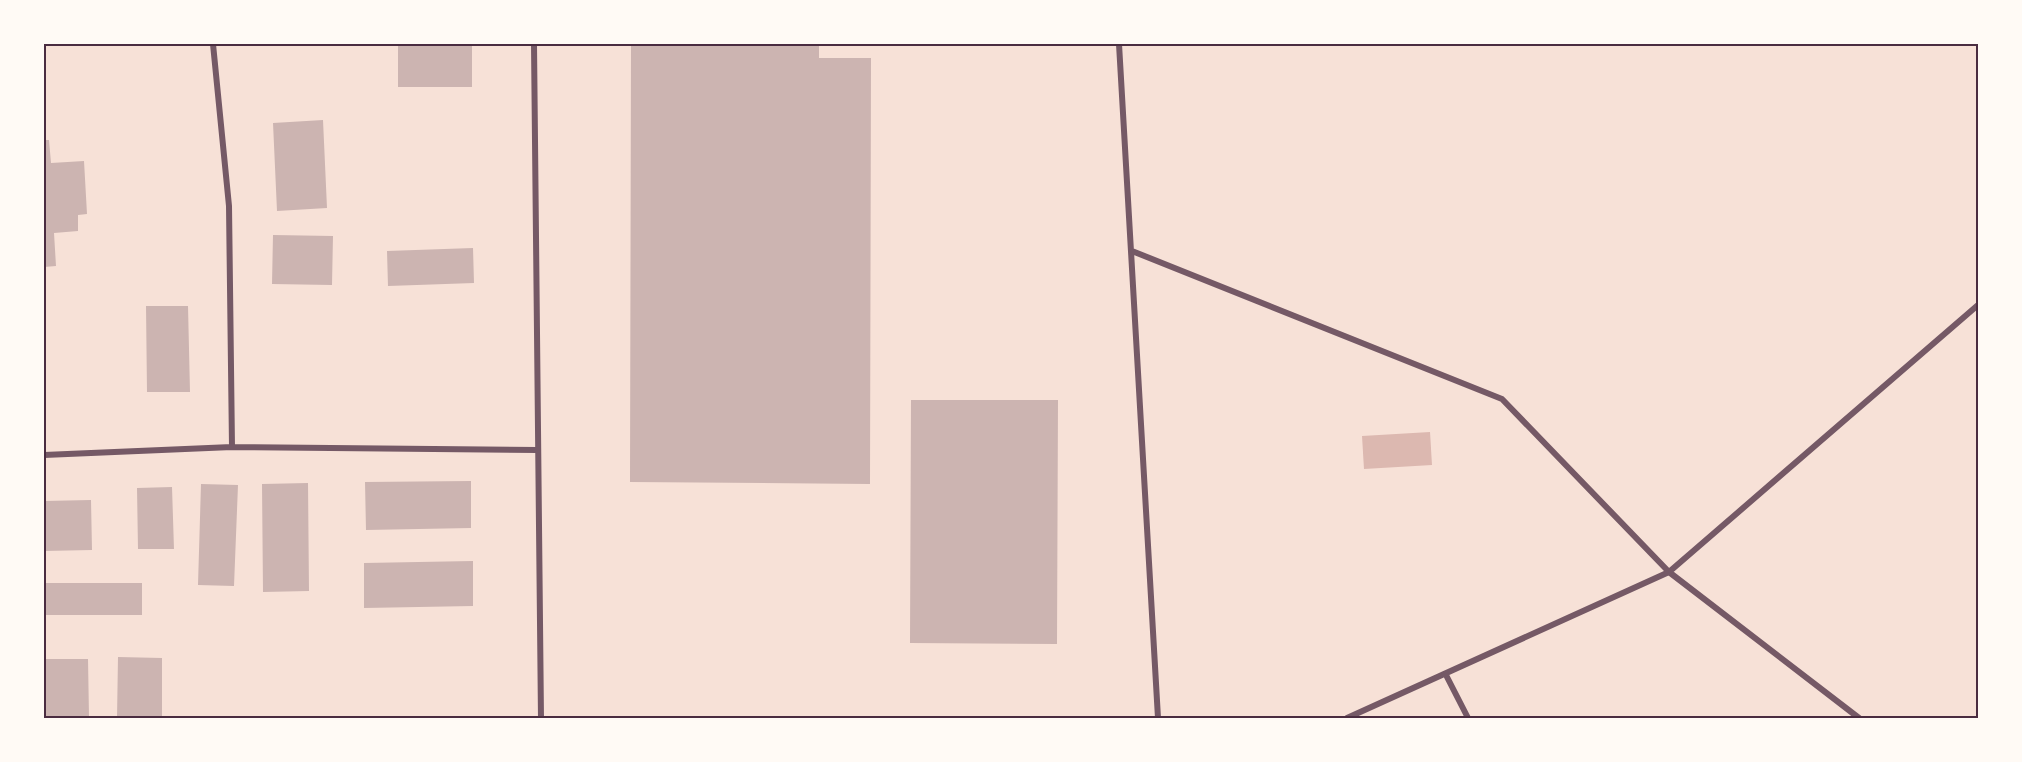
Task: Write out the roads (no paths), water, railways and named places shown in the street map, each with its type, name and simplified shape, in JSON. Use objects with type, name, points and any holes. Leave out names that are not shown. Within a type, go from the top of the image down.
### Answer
[{"type":"street","points":[[213,44],[229,206],[232,447]]},
{"type":"street","points":[[534,44],[541,718]]},
{"type":"street","points":[[1119,44],[1158,718]]},
{"type":"street","points":[[1132,251],[1502,399],[1670,572],[1859,718]]},
{"type":"street","points":[[1347,718],[1670,572],[1978,306]]},
{"type":"street","points":[[44,455],[232,447],[537,450]]},
{"type":"street","points":[[1446,675],[1468,718]]}]
